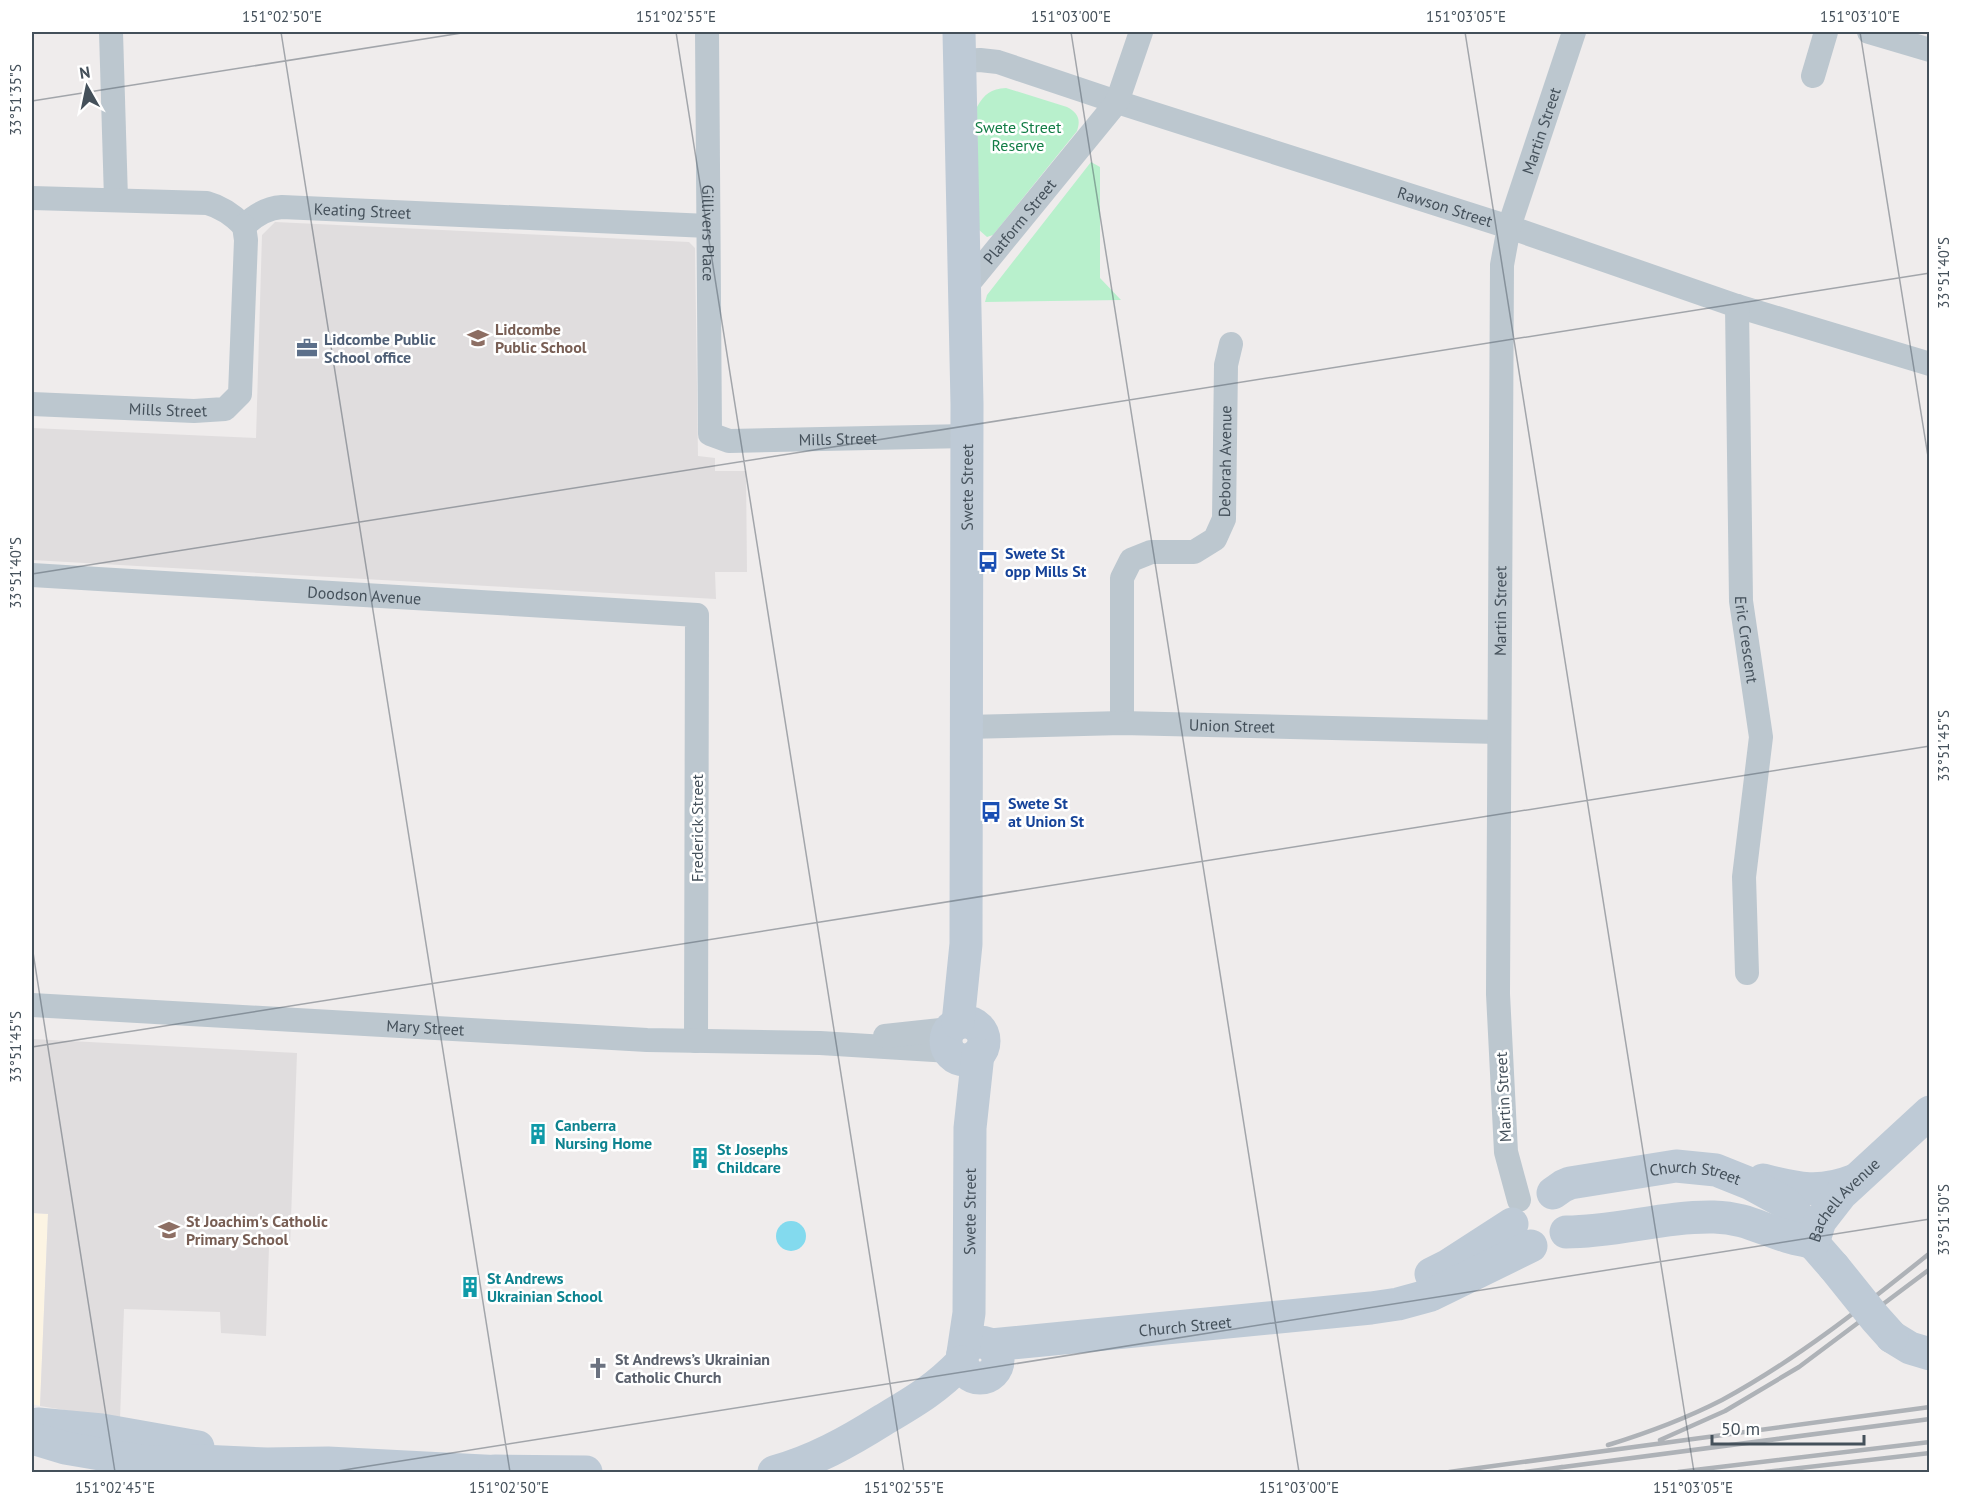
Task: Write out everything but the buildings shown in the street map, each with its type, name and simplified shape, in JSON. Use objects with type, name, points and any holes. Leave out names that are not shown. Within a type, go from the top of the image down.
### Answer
[{"type":"main road","name":"Swete Street","points":[[959,46],[967,436],[966,944],[961,1040],[970,1128],[969,1312],[980,1358]]},
{"type":"main road","name":"Bachell Avenue","points":[[1813,1243],[1820,1221],[1855,1180],[1929,1112]]},
{"type":"main road","name":"Bachell Avenue","points":[[1813,1243],[1834,1232],[1873,1189],[1899,1158],[1929,1112]]},
{"type":"main road","name":"Church Street","points":[[1553,1193],[1570,1183],[1676,1167],[1716,1170],[1752,1184],[1784,1202],[1804,1222],[1813,1243],[1892,1337],[1910,1348],[1929,1354]]},
{"type":"main road","points":[[1716,1170],[1805,1189],[1829,1188],[1855,1180]]},
{"type":"main road","points":[[1535,1191],[1553,1193],[1568,1210],[1569,1224],[1566,1232],[1554,1244],[1546,1247],[1521,1223],[1526,1194],[1535,1191]]},
{"type":"main road","points":[[1566,1232],[1585,1232],[1650,1222],[1714,1217],[1738,1219],[1785,1236],[1813,1243]]},
{"type":"main road","name":"Church Street","points":[[774,1473],[816,1458],[920,1398],[955,1383],[980,1358],[1009,1359],[1026,1350],[1067,1337],[1398,1304],[1431,1295],[1521,1223]]},
{"type":"main road","points":[[32,1425],[95,1429],[224,1452],[328,1463],[499,1472],[586,1473]]},
{"type":"main road","points":[[32,1425],[144,1449],[167,1467]]},
{"type":"main road","points":[[32,1438],[65,1448],[167,1467],[328,1463]]},
{"type":"main road","points":[[32,1449],[113,1473]]},
{"type":"street","points":[[111,32],[116,199]]},
{"type":"street","name":"Gillivers Place","points":[[707,32],[710,434]]},
{"type":"street","name":"Platform Street","points":[[965,288],[1117,102],[1141,32]]},
{"type":"street","name":"Martin Street","points":[[1521,1223],[1506,1152],[1499,1005],[1498,732],[1502,265],[1509,227],[1574,32]]},
{"type":"street","points":[[1813,76],[1826,32]]},
{"type":"street","points":[[1869,32],[1929,50]]},
{"type":"street","name":"Rawson Street","points":[[959,46],[980,60],[998,62],[1509,227],[1737,306],[1929,364]]},
{"type":"street","points":[[32,198],[207,202],[219,206],[244,226]]},
{"type":"street","name":"Keating Street","points":[[244,226],[260,214],[282,207],[708,226]]},
{"type":"street","name":"Mills Street","points":[[32,404],[194,411],[225,410],[240,394],[246,240],[244,226]]},
{"type":"street","name":"Eric Crescent","points":[[1737,306],[1741,601],[1761,737],[1744,877],[1747,973]]},
{"type":"street","name":"Deborah Avenue","points":[[1122,723],[1122,578],[1131,560],[1151,552],[1194,552],[1215,538],[1224,519],[1226,365],[1231,344]]},
{"type":"street","name":"Mills Street","points":[[710,434],[729,441],[967,436]]},
{"type":"street","name":"Doodson Avenue","points":[[32,575],[697,615]]},
{"type":"street","name":"Frederick Street","points":[[696,1041],[697,615]]},
{"type":"street","name":"Union Street","points":[[966,727],[1122,723],[1498,732]]},
{"type":"street","name":"Mary Street","points":[[32,1005],[696,1041],[820,1043],[961,1040]]},
{"type":"shaded area","name":"Lidcombe Public School","points":[[275,222],[689,242],[695,248],[698,456],[715,458],[715,471],[746,471],[747,572],[715,572],[716,599],[32,560],[32,428],[256,438],[262,235]]},
{"type":"shaded area","name":"St Joachim's Catholic Primary School","points":[[32,1039],[297,1053],[290,1246],[269,1247],[266,1336],[221,1333],[220,1312],[124,1309],[120,1419],[40,1406],[48,1214],[32,1213]]},
{"type":"shaded area","points":[[32,1213],[48,1214],[40,1406],[32,1404]]},
{"type":"green space","name":"Swete Street Reserve","points":[[1006,88],[1067,107],[1076,114],[1079,123],[1077,131],[993,235],[987,237],[978,229],[977,107],[989,93]]},
{"type":"green space","points":[[1091,162],[1100,167],[1100,278],[1121,300],[985,302],[987,295]]},
{"type":"water","points":[[791,1221],[802,1225],[806,1236],[802,1247],[791,1251],[780,1247],[776,1236],[780,1225]]},
{"type":"railway","points":[[1608,1445],[1680,1419],[1722,1400],[1776,1368],[1880,1293],[1930,1253]]},
{"type":"railway","points":[[1660,1440],[1725,1411],[1799,1367],[1930,1269]]},
{"type":"railway","points":[[1449,1472],[1930,1407]]},
{"type":"railway","points":[[1525,1472],[1930,1419]]},
{"type":"railway","points":[[1678,1472],[1930,1442]]},
{"type":"railway","points":[[1765,1472],[1930,1453]]},
{"type":"railway","points":[[1535,1471],[1562,1467]]},
{"type":"place","name":"Lidcombe Public School","points":[[478,338]]},
{"type":"place","name":"Lidcombe Public School office","points":[[307,348]]},
{"type":"place","name":"Swete St opp Mills St","points":[[988,562]]},
{"type":"place","name":"Swete St at Union St","points":[[991,812]]},
{"type":"place","name":"Canberra Nursing Home","points":[[538,1134]]},
{"type":"place","name":"St Josephs Childcare","points":[[700,1158]]},
{"type":"place","name":"St Joachim's Catholic Primary School","points":[[169,1230]]},
{"type":"place","name":"St Andrews Ukrainian School","points":[[470,1287]]},
{"type":"place","name":"St Andrews’s Ukrainian Catholic Church","points":[[598,1368]]}]
